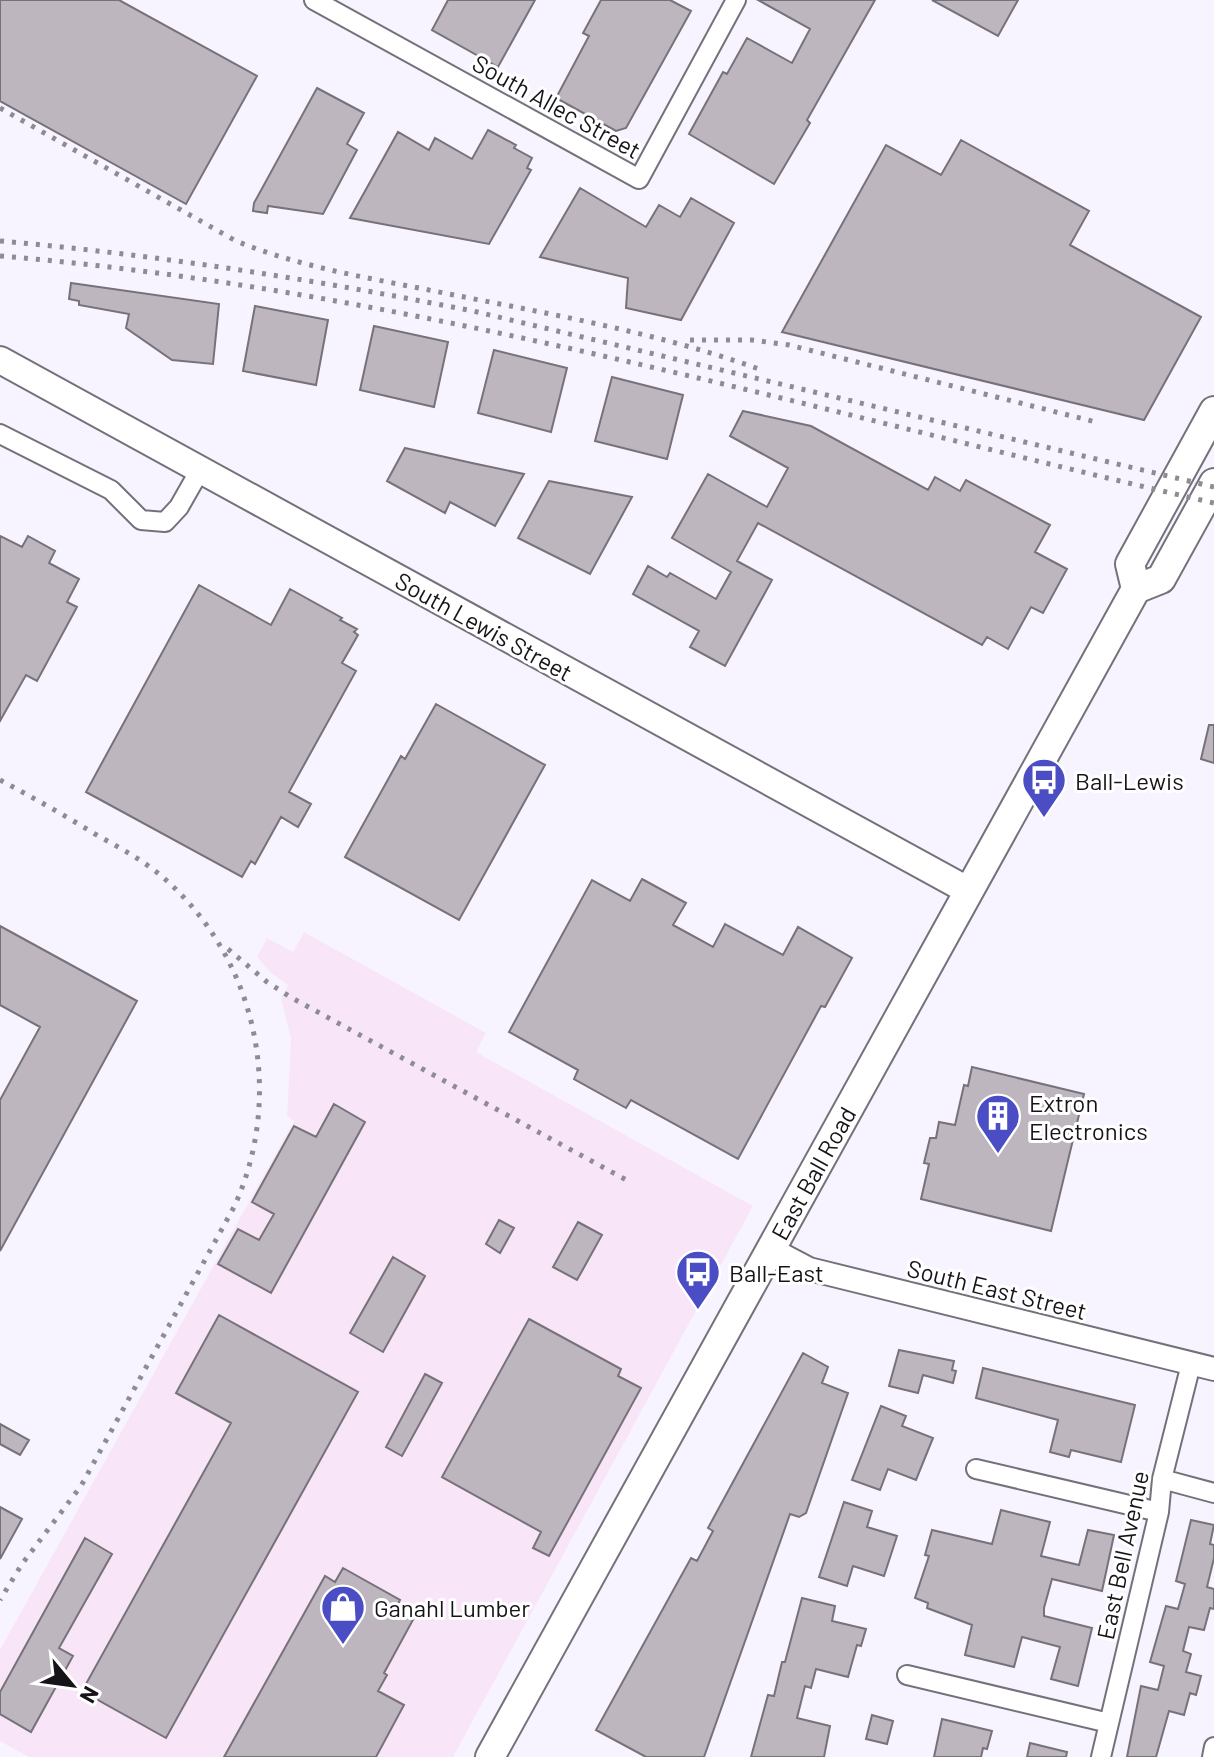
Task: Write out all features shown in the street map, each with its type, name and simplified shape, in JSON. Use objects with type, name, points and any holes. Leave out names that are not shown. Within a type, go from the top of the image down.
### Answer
[{"type":"main road","name":"South Lewis Street","points":[[0,360],[969,891]]},
{"type":"main road","name":"East Ball Road","points":[[1136,589],[1130,564],[1214,411]]},
{"type":"main road","name":"East Ball Road","points":[[490,1757],[1136,589],[1161,579],[1214,483]]},
{"type":"street","name":"South Allec Street","points":[[314,0],[639,179],[736,0]]},
{"type":"street","points":[[0,434],[111,490],[141,520],[165,522],[179,507],[200,470]]},
{"type":"street","name":"South East Street","points":[[771,1249],[809,1269],[1214,1369]]},
{"type":"street","name":"East Bell Avenue","points":[[1101,1757],[1159,1512],[1162,1479],[1191,1364]]},
{"type":"street","points":[[976,1469],[1159,1512]]},
{"type":"street","points":[[1162,1479],[1214,1493]]},
{"type":"street","points":[[907,1675],[1109,1723]]},
{"type":"street","points":[[1212,1757],[1214,1747]]},
{"type":"shaded area","points":[[304,932],[486,1033],[476,1052],[753,1206],[453,1757],[29,1757],[0,1741],[0,1650],[294,1121],[287,1116],[291,1039],[281,998],[288,985],[270,972],[257,957],[267,938],[293,952]]},
{"type":"building","points":[[0,0],[119,0],[257,76],[186,204],[0,101]]},
{"type":"building","points":[[448,0],[535,0],[498,67],[432,30]]},
{"type":"building","points":[[601,0],[670,0],[691,11],[626,128],[616,131],[556,98],[589,36],[583,33]]},
{"type":"building","points":[[758,0],[875,0],[774,184],[689,134],[723,72],[727,74],[747,38],[792,63],[810,29]]},
{"type":"building","points":[[932,0],[1018,0],[998,36]]},
{"type":"building","points":[[317,88],[364,113],[347,144],[357,150],[323,214],[268,206],[267,213],[253,211],[254,203]]},
{"type":"building","points":[[488,130],[532,158],[527,168],[531,170],[489,244],[350,218],[398,132],[429,150],[435,138],[472,159]]},
{"type":"building","points":[[961,140],[1089,211],[1070,245],[1201,317],[1144,420],[782,332],[886,145],[941,175]]},
{"type":"building","points":[[580,188],[646,227],[659,205],[680,217],[691,198],[734,223],[681,320],[626,308],[628,278],[540,257]]},
{"type":"building","points":[[71,283],[219,304],[213,364],[172,360],[126,328],[129,314],[79,305],[79,301],[69,299]]},
{"type":"building","points":[[255,306],[328,320],[316,385],[243,371]]},
{"type":"building","points":[[374,326],[448,342],[434,407],[360,390]]},
{"type":"building","points":[[494,350],[567,368],[551,432],[478,413]]},
{"type":"building","points":[[612,377],[683,395],[667,459],[595,441]]},
{"type":"building","points":[[743,411],[811,426],[928,490],[935,477],[960,491],[966,480],[1050,525],[1035,552],[1067,569],[1043,613],[1031,607],[1008,649],[987,637],[982,645],[758,523],[737,561],[772,580],[725,666],[690,647],[699,631],[633,594],[648,566],[667,577],[670,573],[716,599],[731,572],[672,538],[708,474],[767,507],[788,468],[730,436]]},
{"type":"building","points":[[405,448],[524,474],[495,526],[450,502],[445,513],[387,481]]},
{"type":"building","points":[[549,481],[632,497],[590,574],[518,538]]},
{"type":"building","points":[[0,536],[22,547],[28,536],[55,551],[49,563],[79,579],[67,602],[77,607],[37,681],[26,675],[0,721]]},
{"type":"building","points":[[199,585],[271,625],[290,589],[342,618],[340,620],[357,629],[354,632],[358,635],[342,663],[356,671],[289,792],[311,804],[298,827],[281,817],[255,864],[251,861],[242,877],[86,792]]},
{"type":"building","points":[[436,704],[545,765],[459,920],[345,857],[401,756],[405,759]]},
{"type":"building","points":[[1209,725],[1214,725],[1214,763],[1201,759]]},
{"type":"building","points":[[642,879],[686,903],[673,925],[713,947],[725,924],[783,955],[798,927],[852,958],[825,1007],[821,1006],[738,1159],[631,1100],[626,1108],[574,1079],[578,1070],[509,1032],[592,880],[630,901]]},
{"type":"building","points":[[0,926],[137,1001],[0,1251],[0,1100],[40,1027],[0,1005]]},
{"type":"building","name":"Extron Electronics","points":[[972,1067],[1084,1094],[1051,1231],[921,1199],[929,1164],[924,1163],[930,1138],[936,1138],[939,1122],[955,1125],[964,1085],[968,1086]]},
{"type":"building","points":[[334,1104],[365,1122],[271,1293],[218,1264],[238,1229],[259,1240],[274,1214],[252,1202],[294,1126],[316,1137]]},
{"type":"building","points":[[499,1220],[514,1228],[500,1253],[486,1244]]},
{"type":"building","points":[[578,1222],[602,1235],[577,1280],[553,1267]]},
{"type":"building","points":[[393,1257],[425,1276],[383,1352],[350,1333]]},
{"type":"building","points":[[219,1315],[358,1392],[166,1738],[82,1691],[231,1423],[176,1393]]},
{"type":"building","points":[[529,1319],[621,1369],[618,1376],[641,1388],[549,1556],[533,1548],[541,1532],[442,1477]]},
{"type":"building","points":[[899,1350],[954,1361],[952,1370],[956,1371],[953,1383],[923,1375],[918,1393],[889,1386]]},
{"type":"building","points":[[803,1353],[828,1367],[822,1383],[848,1393],[806,1513],[799,1517],[790,1514],[704,1757],[646,1757],[596,1730],[691,1558],[697,1561],[713,1531],[708,1528]]},
{"type":"building","points":[[983,1368],[1135,1405],[1121,1462],[1071,1450],[1069,1457],[1050,1452],[1058,1420],[976,1398]]},
{"type":"building","points":[[425,1374],[442,1383],[402,1456],[386,1447]]},
{"type":"building","points":[[881,1406],[906,1416],[902,1426],[933,1438],[916,1480],[888,1469],[880,1490],[852,1480]]},
{"type":"building","points":[[0,1424],[29,1440],[20,1455],[0,1444]]},
{"type":"building","points":[[844,1502],[872,1511],[867,1527],[897,1536],[884,1576],[853,1566],[847,1586],[819,1577]]},
{"type":"building","points":[[0,1507],[22,1519],[0,1559]]},
{"type":"building","points":[[1001,1510],[1050,1522],[1041,1556],[1079,1565],[1088,1530],[1114,1535],[1102,1591],[1052,1579],[1044,1608],[1044,1616],[1092,1628],[1078,1686],[1051,1679],[1060,1647],[1022,1637],[1014,1667],[965,1655],[972,1625],[927,1608],[928,1603],[915,1598],[929,1556],[925,1555],[932,1530],[992,1544]]},
{"type":"building","points":[[1191,1520],[1214,1525],[1210,1544],[1214,1545],[1214,1558],[1207,1587],[1214,1589],[1214,1609],[1210,1608],[1204,1630],[1189,1627],[1183,1651],[1191,1654],[1186,1672],[1201,1676],[1196,1695],[1190,1693],[1184,1715],[1169,1711],[1156,1757],[1127,1757],[1141,1686],[1158,1690],[1164,1666],[1150,1662],[1166,1606],[1178,1609],[1185,1584],[1176,1581]]},
{"type":"building","points":[[85,1538],[112,1554],[59,1648],[73,1656],[31,1732],[0,1714],[0,1692]]},
{"type":"building","name":"Ganahl Lumber","points":[[343,1568],[400,1600],[396,1608],[414,1618],[384,1673],[387,1675],[378,1691],[404,1705],[376,1757],[224,1757],[325,1576],[335,1582]]},
{"type":"building","points":[[802,1598],[835,1606],[832,1621],[866,1629],[861,1646],[857,1645],[848,1677],[816,1669],[811,1688],[805,1686],[797,1718],[830,1726],[824,1757],[751,1757],[768,1695],[774,1696],[782,1662],[785,1662]]},
{"type":"building","points":[[872,1715],[893,1721],[887,1744],[866,1739]]},
{"type":"building","points":[[942,1719],[992,1731],[987,1749],[983,1748],[981,1757],[934,1757]]},
{"type":"building","points":[[1030,1743],[1067,1752],[1066,1757],[1027,1757]]},
{"type":"railway","points":[[0,108],[236,241],[258,249],[349,274],[634,332],[759,369]]},
{"type":"railway","points":[[0,241],[119,253],[237,270],[473,311],[1214,487]]},
{"type":"railway","points":[[0,256],[154,273],[307,296],[460,325],[762,393],[1214,503]]},
{"type":"railway","points":[[690,340],[752,340],[789,345],[1100,423]]},
{"type":"railway","points":[[0,780],[141,861],[166,880],[197,913],[223,950],[241,990],[254,1033],[259,1076],[258,1121],[249,1164],[234,1207],[81,1486],[22,1564],[0,1600]]},
{"type":"railway","points":[[228,949],[267,982],[292,998],[632,1183]]},
{"type":"place","name":"Ball-Lewis","points":[[1044,819]]},
{"type":"place","name":"Extron Electronics","points":[[998,1155]]},
{"type":"place","name":"Ball-East","points":[[698,1311]]},
{"type":"place","name":"Ganahl Lumber","points":[[343,1646]]}]
